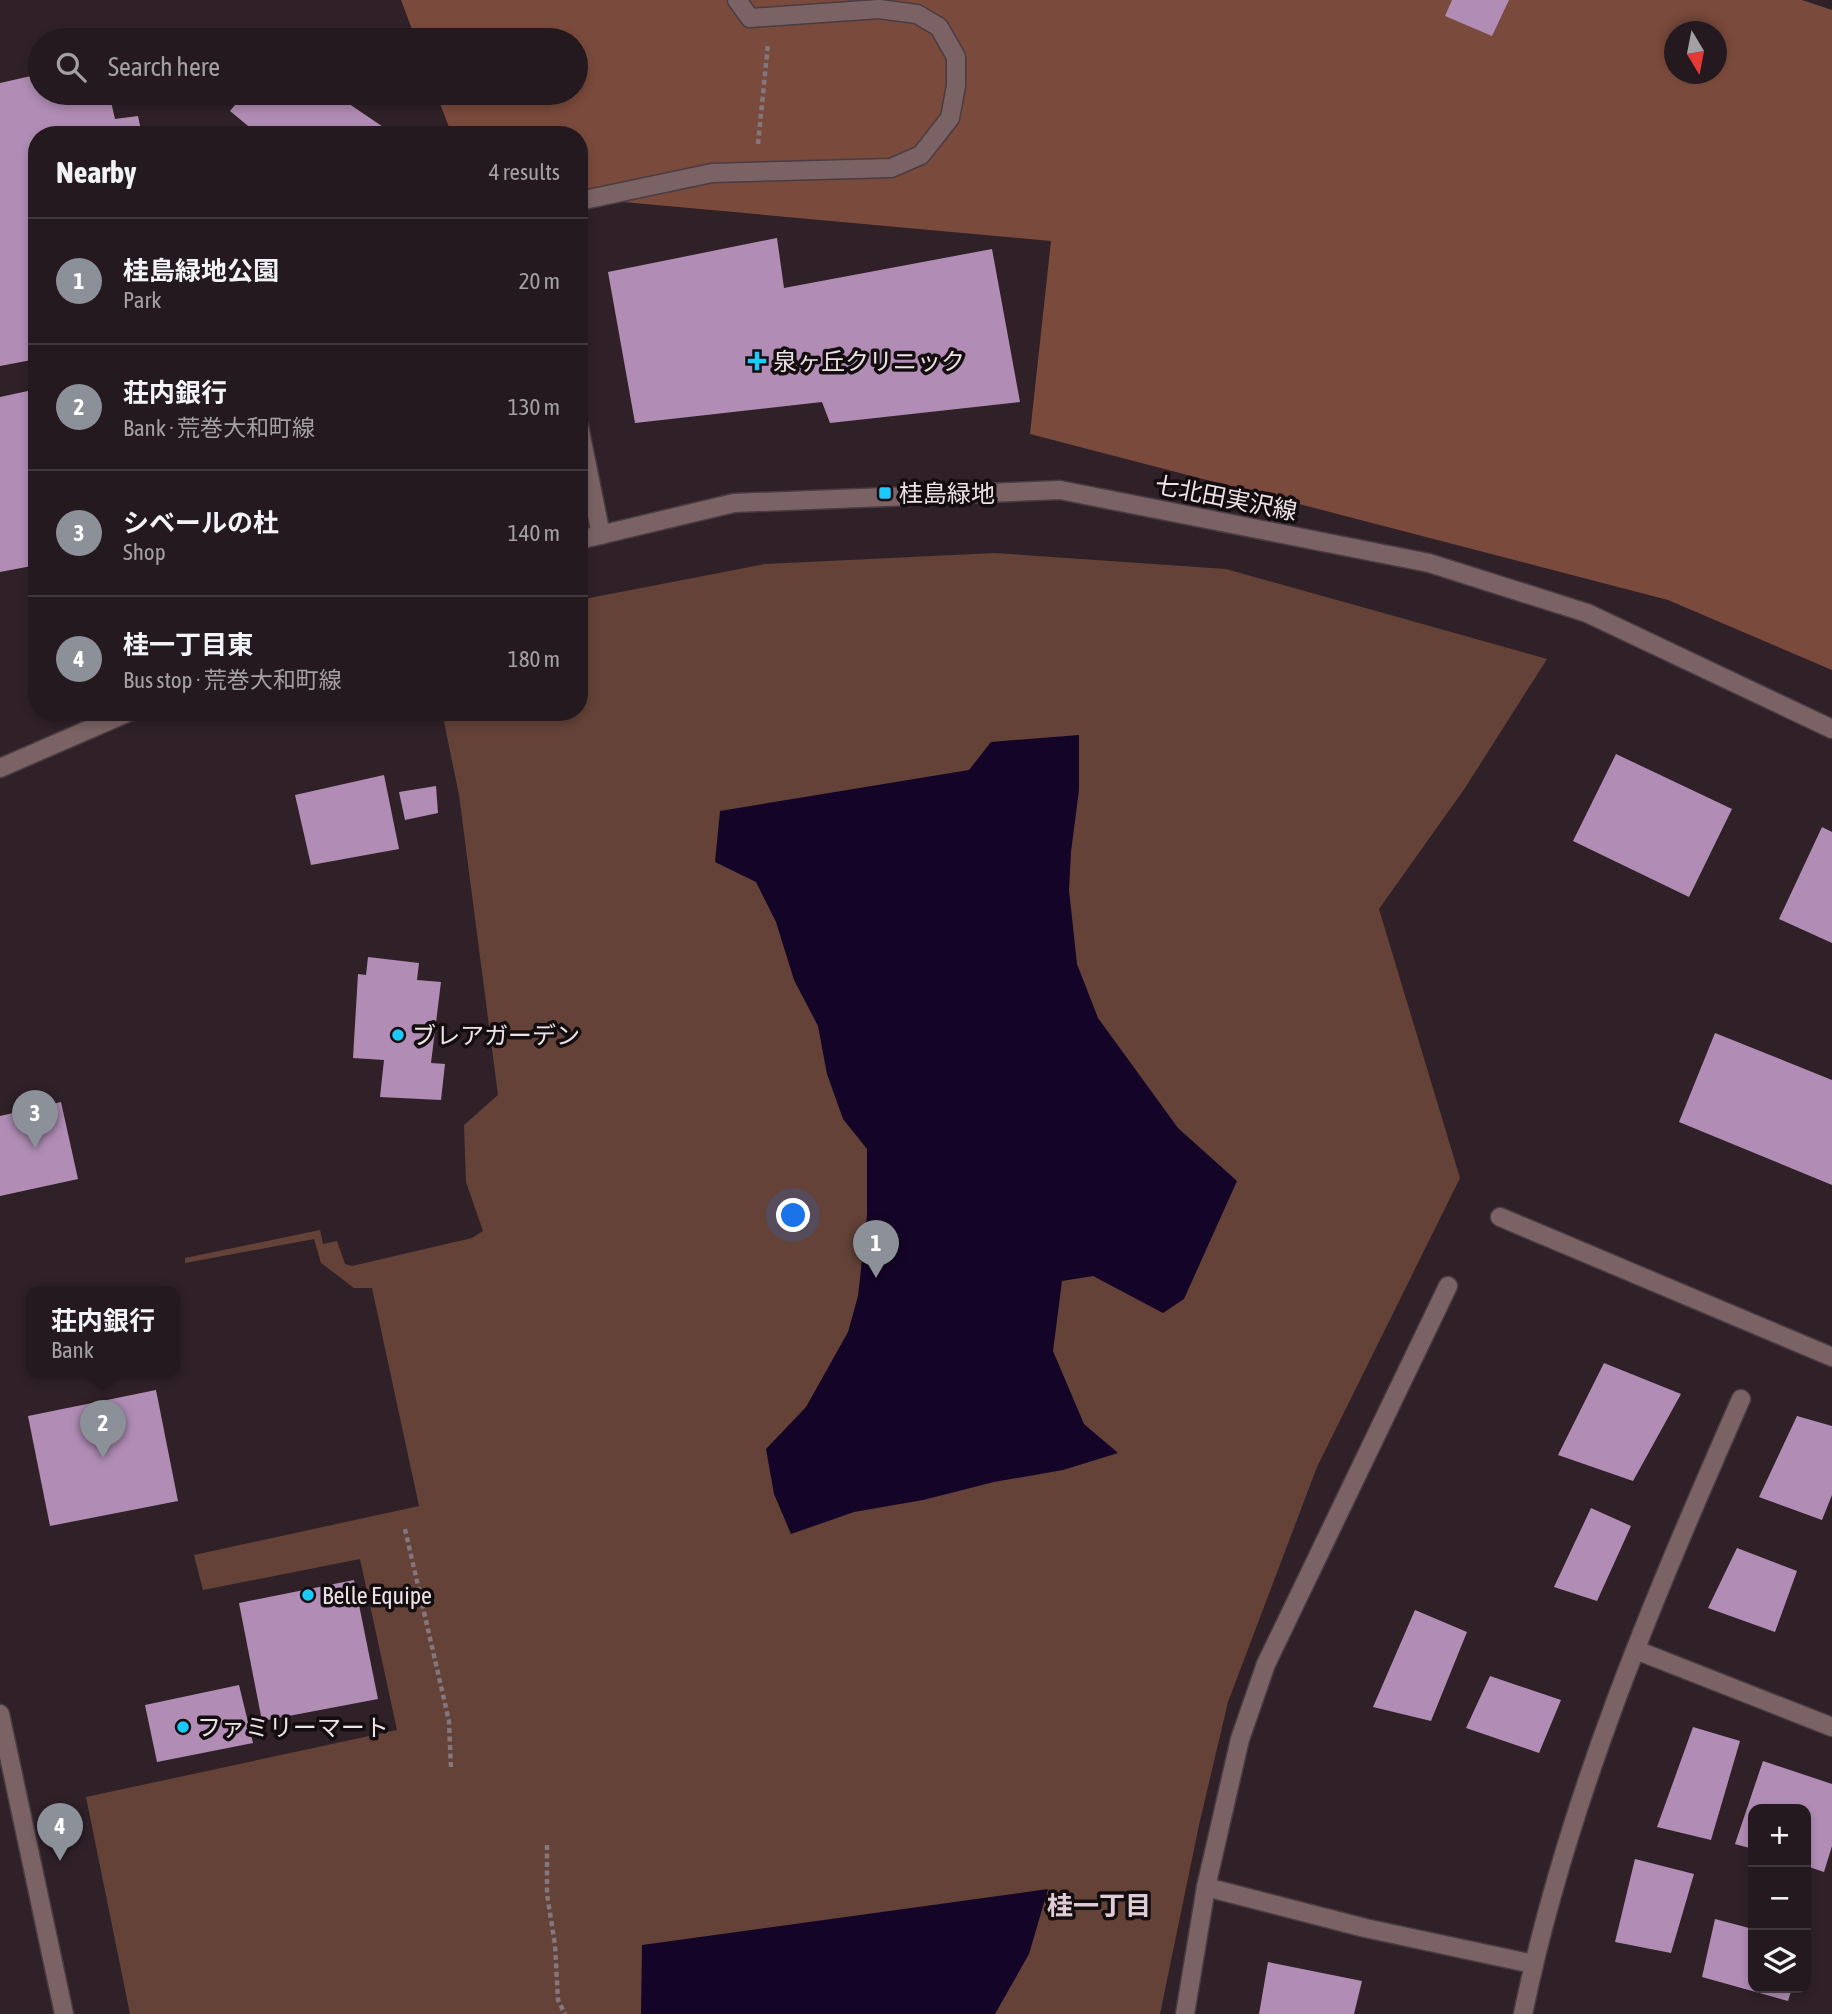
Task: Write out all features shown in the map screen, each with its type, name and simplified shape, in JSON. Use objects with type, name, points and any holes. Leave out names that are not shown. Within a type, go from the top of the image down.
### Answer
[{"type":"street","points":[[588,199],[712,173],[891,168],[921,155],[950,118],[956,86],[956,57],[939,27],[917,14],[879,9],[750,18],[737,0]]},
{"type":"street","points":[[588,471],[601,535]]},
{"type":"street","name":"七北田実沢線","points":[[588,538],[734,503],[1060,490],[1442,567],[1587,613],[1832,729]]},
{"type":"street","points":[[0,768],[108,721]]},
{"type":"street","points":[[1500,1217],[1832,1357]]},
{"type":"street","points":[[1185,2014],[1206,1887],[1240,1738],[1266,1664],[1448,1286]]},
{"type":"street","points":[[1522,2014],[1533,1964],[1587,1781],[1662,1580],[1741,1399]]},
{"type":"street","points":[[1636,1650],[1832,1727]]},
{"type":"street","points":[[0,1714],[64,2014]]},
{"type":"street","points":[[1206,1887],[1365,1928],[1533,1964]]},
{"type":"path","points":[[756,173],[771,16]]},
{"type":"path","points":[[405,1529],[449,1721],[452,1769]]},
{"type":"path","points":[[547,1844],[547,1894],[555,1945],[558,2000],[565,2014]]},
{"type":"shaded area","points":[[401,0],[1802,0],[1832,10],[1832,670],[1668,600],[1030,434],[1051,241],[588,199],[588,126],[449,126],[441,105],[588,105],[588,28],[412,28]]},
{"type":"shaded area","points":[[995,553],[1226,569],[1547,659],[1465,788],[1379,909],[1460,1178],[1317,1467],[1228,1702],[1199,1825],[1160,2014],[130,2014],[86,1797],[397,1730],[360,1559],[203,1590],[194,1555],[419,1506],[372,1288],[354,1288],[321,1263],[314,1239],[185,1263],[185,1258],[320,1230],[323,1244],[337,1241],[345,1264],[352,1266],[472,1238],[483,1231],[466,1182],[464,1125],[498,1095],[459,795],[444,721],[588,721],[588,598],[765,564]]},
{"type":"shaded area","points":[[1079,735],[1079,790],[1069,890],[1077,964],[1098,1018],[1178,1128],[1237,1181],[1184,1299],[1163,1313],[1093,1276],[1062,1281],[1053,1351],[1084,1424],[1118,1453],[1063,1470],[854,1512],[791,1534],[774,1494],[766,1449],[806,1407],[848,1332],[858,1296],[867,1215],[867,1149],[843,1119],[827,1074],[818,1026],[794,980],[776,922],[756,882],[715,862],[720,811],[969,770],[991,742]]},
{"type":"shaded area","points":[[1048,1889],[1029,1954],[995,2014],[641,2014],[642,1945]]},
{"type":"building","points":[[1452,0],[1509,0],[1492,36],[1445,16]]},
{"type":"building","points":[[28,77],[28,105],[112,105],[115,119],[138,116],[140,126],[28,126],[28,361],[0,366],[0,83]]},
{"type":"building","points":[[235,105],[351,105],[382,126],[248,126],[230,111]]},
{"type":"building","points":[[777,238],[784,288],[992,249],[1020,402],[830,423],[822,402],[635,423],[608,272]]},
{"type":"building","points":[[28,391],[28,567],[0,572],[0,397]]},
{"type":"building","points":[[1616,754],[1732,809],[1689,897],[1573,841]]},
{"type":"building","points":[[384,775],[399,849],[311,865],[295,795]]},
{"type":"building","points":[[436,786],[438,813],[405,820],[399,792]]},
{"type":"building","points":[[1822,827],[1832,832],[1832,943],[1779,919]]},
{"type":"building","points":[[368,957],[419,963],[417,980],[441,982],[431,1063],[445,1064],[441,1100],[380,1097],[384,1060],[353,1058],[358,974],[366,975]]},
{"type":"building","points":[[1715,1033],[1832,1080],[1832,1185],[1679,1122]]},
{"type":"building","points":[[61,1102],[78,1179],[0,1196],[0,1116]]},
{"type":"building","points":[[1604,1363],[1681,1394],[1633,1481],[1558,1455]]},
{"type":"building","points":[[156,1390],[178,1501],[50,1526],[28,1416]]},
{"type":"building","points":[[1797,1416],[1832,1426],[1832,1495],[1822,1520],[1759,1497]]},
{"type":"building","points":[[1591,1508],[1631,1526],[1597,1601],[1554,1587]]},
{"type":"building","points":[[1737,1548],[1797,1571],[1775,1632],[1708,1608]]},
{"type":"building","points":[[354,1580],[378,1699],[262,1721],[239,1603]]},
{"type":"building","points":[[1415,1610],[1467,1632],[1431,1721],[1373,1707]]},
{"type":"building","points":[[1490,1676],[1561,1700],[1539,1753],[1466,1728]]},
{"type":"building","points":[[239,1685],[253,1743],[157,1762],[145,1705]]},
{"type":"building","points":[[1693,1727],[1740,1741],[1711,1840],[1657,1827]]},
{"type":"building","points":[[1763,1761],[1832,1784],[1832,1846],[1824,1872],[1811,1868],[1811,1804],[1748,1804]]},
{"type":"building","points":[[1748,1805],[1748,1848],[1735,1844]]},
{"type":"building","points":[[1635,1859],[1694,1874],[1671,1953],[1615,1942]]},
{"type":"building","points":[[1715,1919],[1748,1928],[1748,1990],[1702,1977]]},
{"type":"building","points":[[1268,1962],[1362,1981],[1354,2014],[1259,2014]]},
{"type":"building","points":[[1759,1993],[1790,1993],[1788,2001]]},
{"type":"place","name":"泉ヶ丘クリニック","points":[[757,361]]},
{"type":"place","name":"桂島緑地","points":[[885,493]]},
{"type":"place","name":"ブレアガーデン","points":[[398,1035]]},
{"type":"place","name":"シベールの杜","points":[[35,1148]]},
{"type":"place","name":"桂島緑地公園","points":[[876,1278]]},
{"type":"place","name":"荘内銀行","points":[[103,1458]]},
{"type":"place","name":"Belle Equipe","points":[[308,1595]]},
{"type":"place","name":"ファミリーマート","points":[[183,1727]]},
{"type":"place","name":"桂一丁目東","points":[[60,1861]]},
{"type":"district","name":"桂一丁目","points":[[1099,1906]]}]
